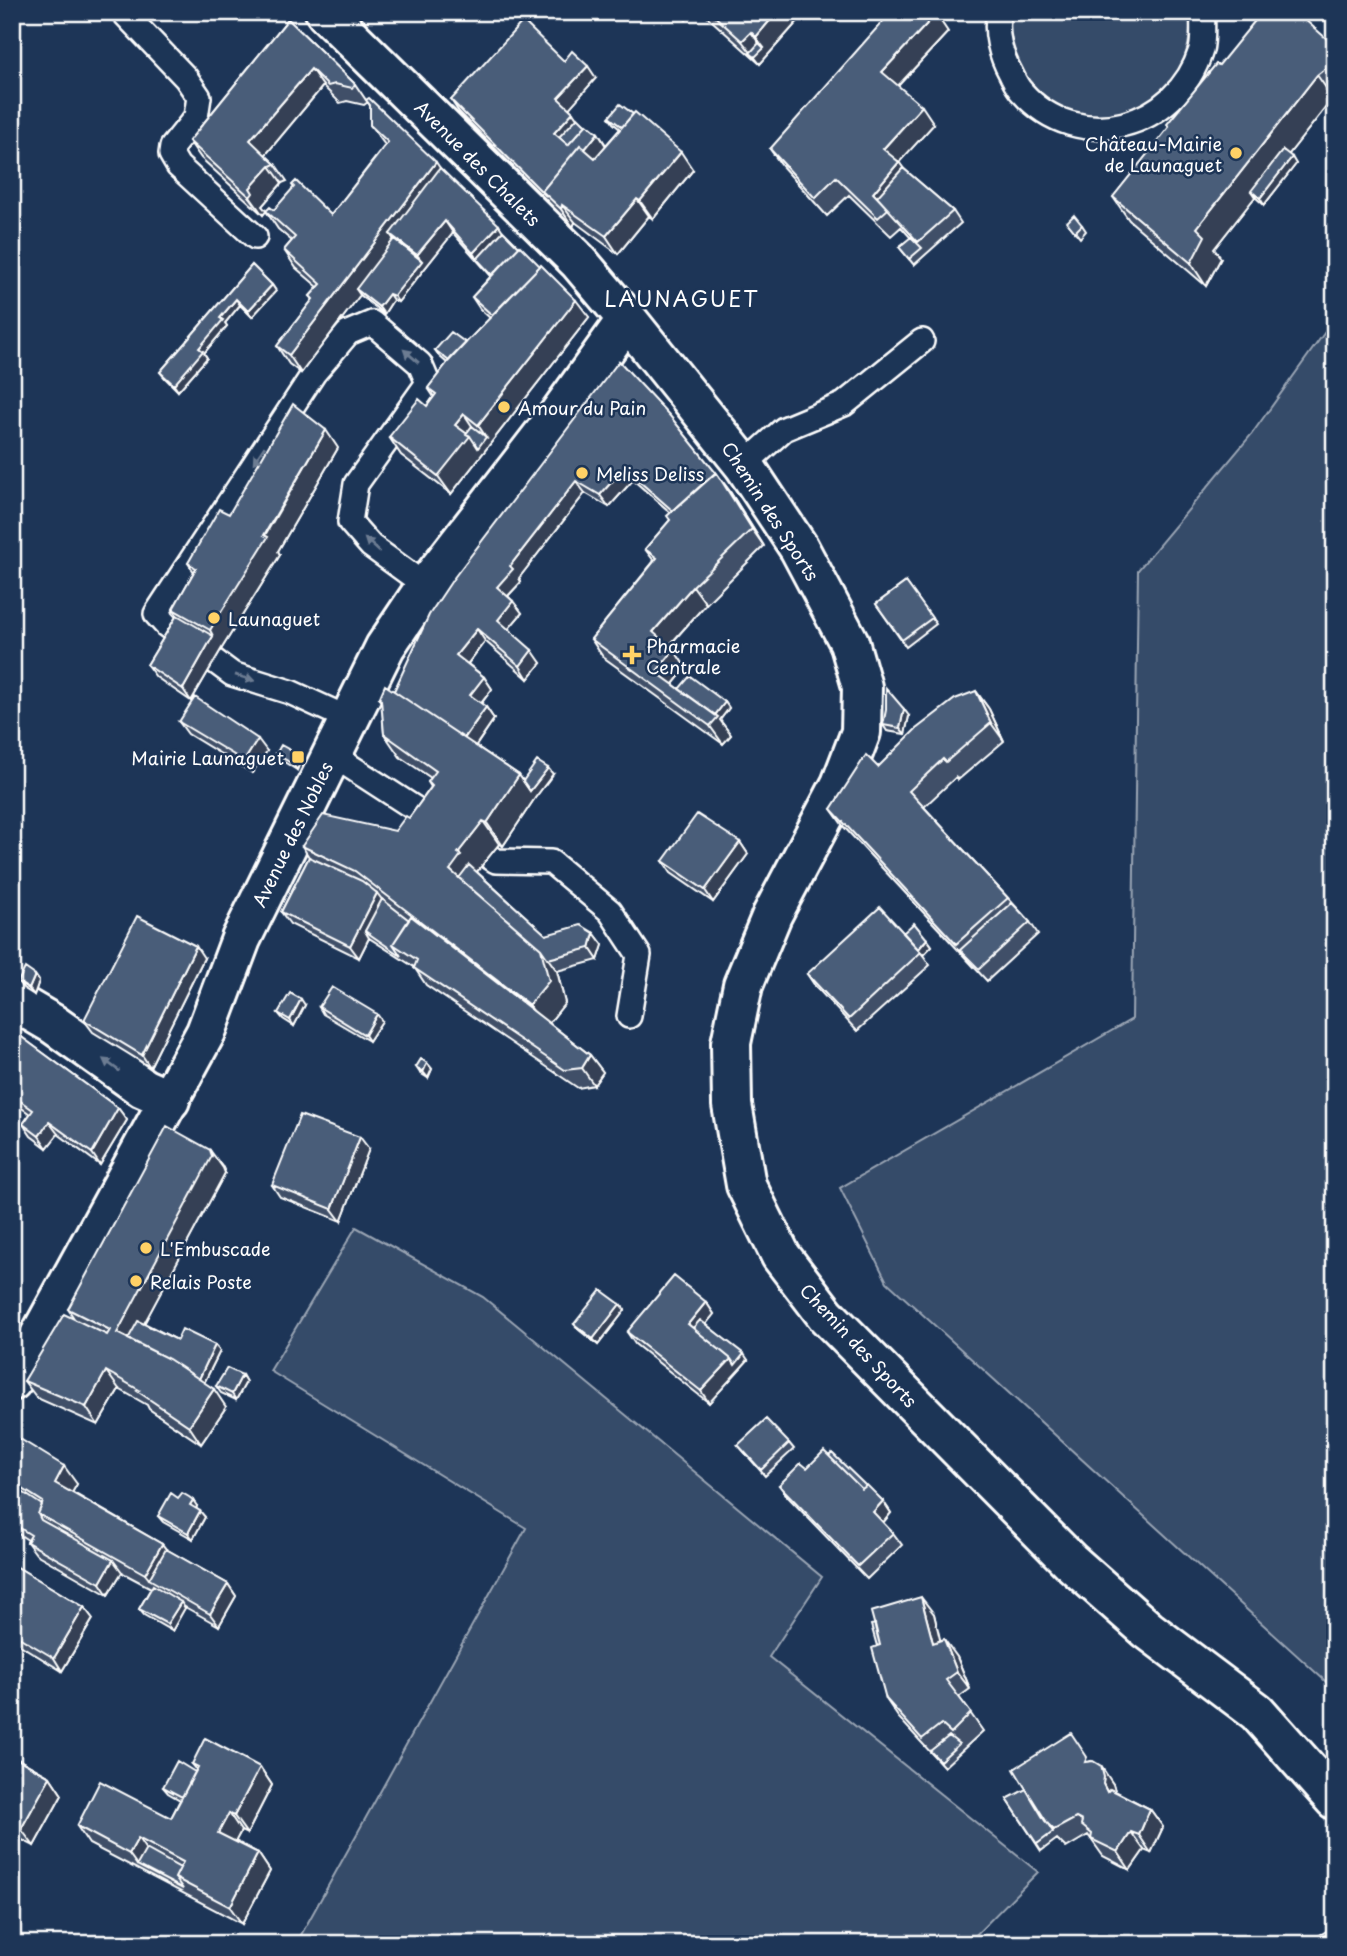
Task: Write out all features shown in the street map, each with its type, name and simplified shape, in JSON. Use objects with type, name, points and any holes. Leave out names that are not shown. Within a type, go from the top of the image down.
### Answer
[{"type":"street","name":"Avenue des Chalets","points":[[325,12],[579,262],[627,319]]},
{"type":"street","name":"Chemin des Sports","points":[[627,319],[744,465],[799,548],[849,642],[862,687],[861,732],[841,784],[772,915],[743,985],[731,1043],[732,1105],[746,1185],[781,1256],[826,1315],[1070,1561],[1148,1630],[1257,1712],[1335,1800]]},
{"type":"street","name":"Avenue des Nobles","points":[[12,1381],[38,1339],[206,1032],[241,939],[385,647],[426,586],[556,418],[627,319]]},
{"type":"street","points":[[12,1000],[53,1024],[143,1088],[170,1100]]},
{"type":"lane","points":[[123,12],[186,78],[199,97],[195,117],[172,147],[171,154],[178,166],[255,237]]},
{"type":"lane","points":[[999,12],[997,22],[1003,59],[1021,92],[1051,116],[1087,128],[1125,125],[1160,109],[1186,82],[1201,48],[1203,12]]},
{"type":"lane","points":[[349,719],[290,692],[232,674],[166,625],[156,614],[314,373],[348,333],[372,323],[420,363],[428,383],[356,484],[350,522],[371,546],[426,586]]},
{"type":"lane","points":[[744,465],[784,429],[844,404],[922,341]]},
{"type":"lane","points":[[331,754],[496,862],[551,862],[610,911],[639,955],[629,1016]]},
{"type":"shaded area","points":[[1009,12],[1189,12],[1189,40],[1181,65],[1166,87],[1147,103],[1123,114],[1098,117],[1072,113],[1047,100],[1028,85],[1011,49],[1007,26]]},
{"type":"shaded area","points":[[1335,318],[1335,1690],[887,1282],[840,1188],[1132,1019],[1138,570],[1251,435]]},
{"type":"shaded area","points":[[356,1227],[483,1297],[822,1577],[769,1657],[1038,1872],[967,1944],[296,1944],[526,1528],[270,1371]]},
{"type":"building","points":[[710,12],[777,12],[756,37],[751,32],[742,41]]},
{"type":"building","points":[[891,12],[936,14],[882,72],[922,106],[883,149],[899,162],[873,193],[888,209],[878,218],[836,177],[815,198],[770,149]]},
{"type":"building","name":"Château-Mairie de Launaguet","points":[[1262,12],[1296,12],[1335,46],[1335,61],[1317,75],[1197,228],[1205,236],[1191,263],[1113,197],[1169,127],[1167,124]]},
{"type":"building","points":[[288,19],[355,84],[352,88],[335,84],[328,86],[311,69],[250,140],[275,164],[250,188],[253,193],[250,197],[189,141]]},
{"type":"building","points":[[523,21],[564,61],[572,51],[588,66],[558,98],[573,112],[554,133],[568,145],[587,124],[598,133],[585,149],[580,145],[542,191],[546,196],[451,100]]},
{"type":"building","points":[[759,43],[764,48],[755,57],[750,53]]},
{"type":"building","points":[[369,98],[436,162],[289,355],[277,346],[313,299],[310,296],[321,284],[284,250],[295,237],[266,211],[270,207],[274,210],[296,181],[331,215],[388,142],[370,125],[370,105],[366,100]]},
{"type":"building","points":[[620,104],[633,114],[622,127],[609,117]]},
{"type":"building","points":[[635,112],[681,152],[606,236],[562,205],[561,209],[542,191],[580,145],[595,158]]},
{"type":"building","points":[[578,117],[586,125],[568,145],[559,137]]},
{"type":"building","points":[[1283,150],[1292,157],[1260,198],[1251,191]]},
{"type":"building","points":[[440,168],[499,225],[473,253],[445,221],[417,255],[390,234]]},
{"type":"building","points":[[903,168],[953,211],[918,242],[877,197]]},
{"type":"building","points":[[1074,215],[1082,225],[1075,232],[1067,222]]},
{"type":"building","points":[[503,231],[519,247],[492,275],[477,259]]},
{"type":"building","points":[[911,237],[922,248],[909,259],[899,247]]},
{"type":"building","points":[[394,239],[422,261],[394,296],[389,294],[379,307],[356,289]]},
{"type":"building","points":[[520,246],[540,266],[492,315],[472,297]]},
{"type":"building","points":[[252,265],[272,285],[248,311],[236,299],[220,318],[223,320],[199,348],[203,351],[174,385],[160,372]]},
{"type":"building","points":[[541,265],[576,300],[478,425],[464,414],[455,425],[470,436],[438,476],[389,437],[419,399],[427,406],[436,394],[428,388],[451,358]]},
{"type":"building","points":[[451,332],[466,343],[449,361],[435,350]]},
{"type":"building","points":[[619,361],[670,416],[716,473],[673,511],[624,468],[600,495],[576,481],[510,566],[513,569],[497,587],[513,601],[498,620],[532,650],[520,666],[477,629],[456,655],[484,677],[470,695],[486,707],[464,738],[394,691],[429,615],[453,579]]},
{"type":"building","points":[[293,404],[326,430],[264,535],[268,537],[210,630],[173,609],[196,568],[188,563],[219,509],[229,514]]},
{"type":"building","points":[[472,426],[486,437],[478,448],[466,434]]},
{"type":"building","points":[[716,472],[752,529],[693,586],[653,632],[674,650],[656,672],[718,717],[710,726],[591,639],[657,558],[645,549],[670,520],[667,516]]},
{"type":"building","points":[[906,582],[932,618],[902,640],[876,604]]},
{"type":"building","points":[[177,615],[213,636],[183,689],[147,665]]},
{"type":"building","points":[[690,676],[725,702],[715,715],[679,689]]},
{"type":"building","points":[[385,685],[519,775],[487,823],[483,821],[458,853],[461,855],[450,870],[541,949],[549,981],[529,1005],[355,871],[302,846],[323,815],[395,831],[406,816],[409,818],[432,786],[428,782],[436,771],[384,734],[379,699]]},
{"type":"building","points":[[886,688],[904,709],[900,728],[883,725]]},
{"type":"building","points":[[976,691],[991,723],[946,762],[943,759],[909,791],[1008,898],[956,944],[831,809],[866,755],[878,767],[916,729],[955,699]]},
{"type":"building","points":[[195,697],[258,739],[244,761],[179,722]]},
{"type":"building","points":[[281,745],[297,754],[293,764],[276,754]]},
{"type":"building","points":[[537,761],[548,768],[530,791],[523,781]]},
{"type":"building","points":[[697,814],[740,842],[705,890],[663,861]]},
{"type":"building","points":[[309,857],[362,881],[377,893],[350,946],[281,912]]},
{"type":"building","points":[[469,865],[546,935],[581,925],[594,933],[590,948],[548,959],[541,949],[459,878]]},
{"type":"building","points":[[382,899],[409,920],[393,944],[401,956],[365,931]]},
{"type":"building","points":[[1012,903],[1030,922],[979,969],[960,950]]},
{"type":"building","points":[[880,907],[921,952],[849,1019],[807,974]]},
{"type":"building","points":[[137,916],[196,946],[142,1055],[84,1020]]},
{"type":"building","points":[[411,916],[590,1055],[582,1068],[565,1070],[414,968],[417,960],[393,944]]},
{"type":"building","points":[[914,923],[927,939],[918,949],[903,933]]},
{"type":"building","points":[[25,968],[35,975],[29,989],[18,982]]},
{"type":"building","points":[[332,987],[377,1014],[365,1035],[319,1007]]},
{"type":"building","points":[[290,993],[301,999],[290,1020],[278,1013]]},
{"type":"building","points":[[12,1030],[118,1108],[92,1153],[49,1122],[39,1136],[23,1124],[33,1110],[12,1095]]},
{"type":"building","points":[[421,1059],[427,1063],[423,1072],[416,1067]]},
{"type":"building","points":[[300,1115],[360,1137],[332,1209],[272,1185]]},
{"type":"building","points":[[167,1126],[210,1150],[212,1156],[117,1333],[169,1359],[214,1389],[189,1426],[137,1391],[139,1390],[106,1371],[86,1407],[24,1381],[64,1314],[107,1335],[110,1330],[68,1309]]},
{"type":"building","points":[[674,1276],[706,1302],[688,1324],[731,1359],[701,1391],[627,1332]]},
{"type":"building","points":[[601,1290],[620,1304],[593,1339],[574,1324]]},
{"type":"building","points":[[700,1320],[744,1354],[735,1365],[693,1328]]},
{"type":"building","points":[[138,1321],[177,1340],[182,1329],[215,1345],[199,1379],[169,1359],[128,1339]]},
{"type":"building","points":[[227,1368],[242,1375],[232,1394],[216,1386]]},
{"type":"building","points":[[766,1419],[789,1443],[761,1470],[738,1445]]},
{"type":"building","points":[[12,1434],[64,1466],[55,1483],[162,1544],[145,1574],[38,1514],[43,1502],[12,1482]]},
{"type":"building","points":[[824,1451],[862,1489],[867,1485],[883,1501],[873,1512],[893,1533],[858,1566],[779,1485],[801,1463],[807,1468]]},
{"type":"building","points":[[832,1453],[866,1486],[862,1489],[829,1456]]},
{"type":"building","points":[[12,1485],[42,1505],[38,1514],[41,1520],[113,1560],[100,1583],[27,1542],[31,1535],[12,1523]]},
{"type":"building","points":[[171,1493],[178,1498],[182,1493],[189,1497],[193,1500],[190,1505],[200,1511],[188,1533],[158,1516]]},
{"type":"building","points":[[166,1549],[228,1584],[210,1614],[149,1579]]},
{"type":"building","points":[[12,1564],[84,1607],[54,1658],[12,1633]]},
{"type":"building","points":[[153,1585],[181,1602],[167,1624],[139,1609]]},
{"type":"building","points":[[921,1597],[933,1643],[944,1639],[957,1672],[946,1680],[971,1713],[951,1733],[941,1724],[922,1739],[886,1699],[872,1648],[880,1645],[871,1612]]},
{"type":"building","points":[[875,1624],[880,1645],[877,1646],[871,1625]]},
{"type":"building","points":[[1071,1733],[1087,1757],[1085,1762],[1093,1761],[1101,1766],[1107,1792],[1110,1789],[1150,1809],[1139,1835],[1131,1832],[1118,1852],[1091,1839],[1092,1834],[1081,1825],[1082,1821],[1076,1818],[1054,1830],[1045,1821],[1014,1769]]},
{"type":"building","points":[[949,1736],[959,1744],[940,1761],[930,1751]]},
{"type":"building","points":[[205,1738],[260,1767],[234,1816],[229,1813],[218,1833],[258,1853],[230,1907],[175,1878],[183,1862],[138,1838],[129,1854],[77,1826],[100,1781],[171,1818],[198,1767],[192,1764]]},
{"type":"building","points":[[12,1756],[50,1777],[21,1829],[12,1824]]},
{"type":"building","points":[[177,1761],[195,1772],[182,1797],[163,1787]]},
{"type":"building","points":[[1026,1789],[1053,1832],[1037,1844],[1007,1799]]},
{"type":"building","points":[[146,1849],[180,1868],[175,1878],[183,1889],[137,1865]]},
{"type":"building","points":[[1335,1926],[1335,1944],[1305,1944]]},
{"type":"place","name":"Château-Mairie de Launaguet","points":[[1236,153]]},
{"type":"place","name":"Amour du Pain","points":[[504,407]]},
{"type":"place","name":"Meliss Deliss","points":[[582,473]]},
{"type":"place","name":"Launaguet","points":[[214,618]]},
{"type":"place","name":"Pharmacie Centrale","points":[[632,655]]},
{"type":"place","name":"Mairie Launaguet","points":[[298,757]]},
{"type":"place","name":"L'Embuscade","points":[[146,1248]]},
{"type":"place","name":"Relais Poste","points":[[136,1281]]},
{"type":"district","name":"LAUNAGUET","points":[[682,298]]}]
